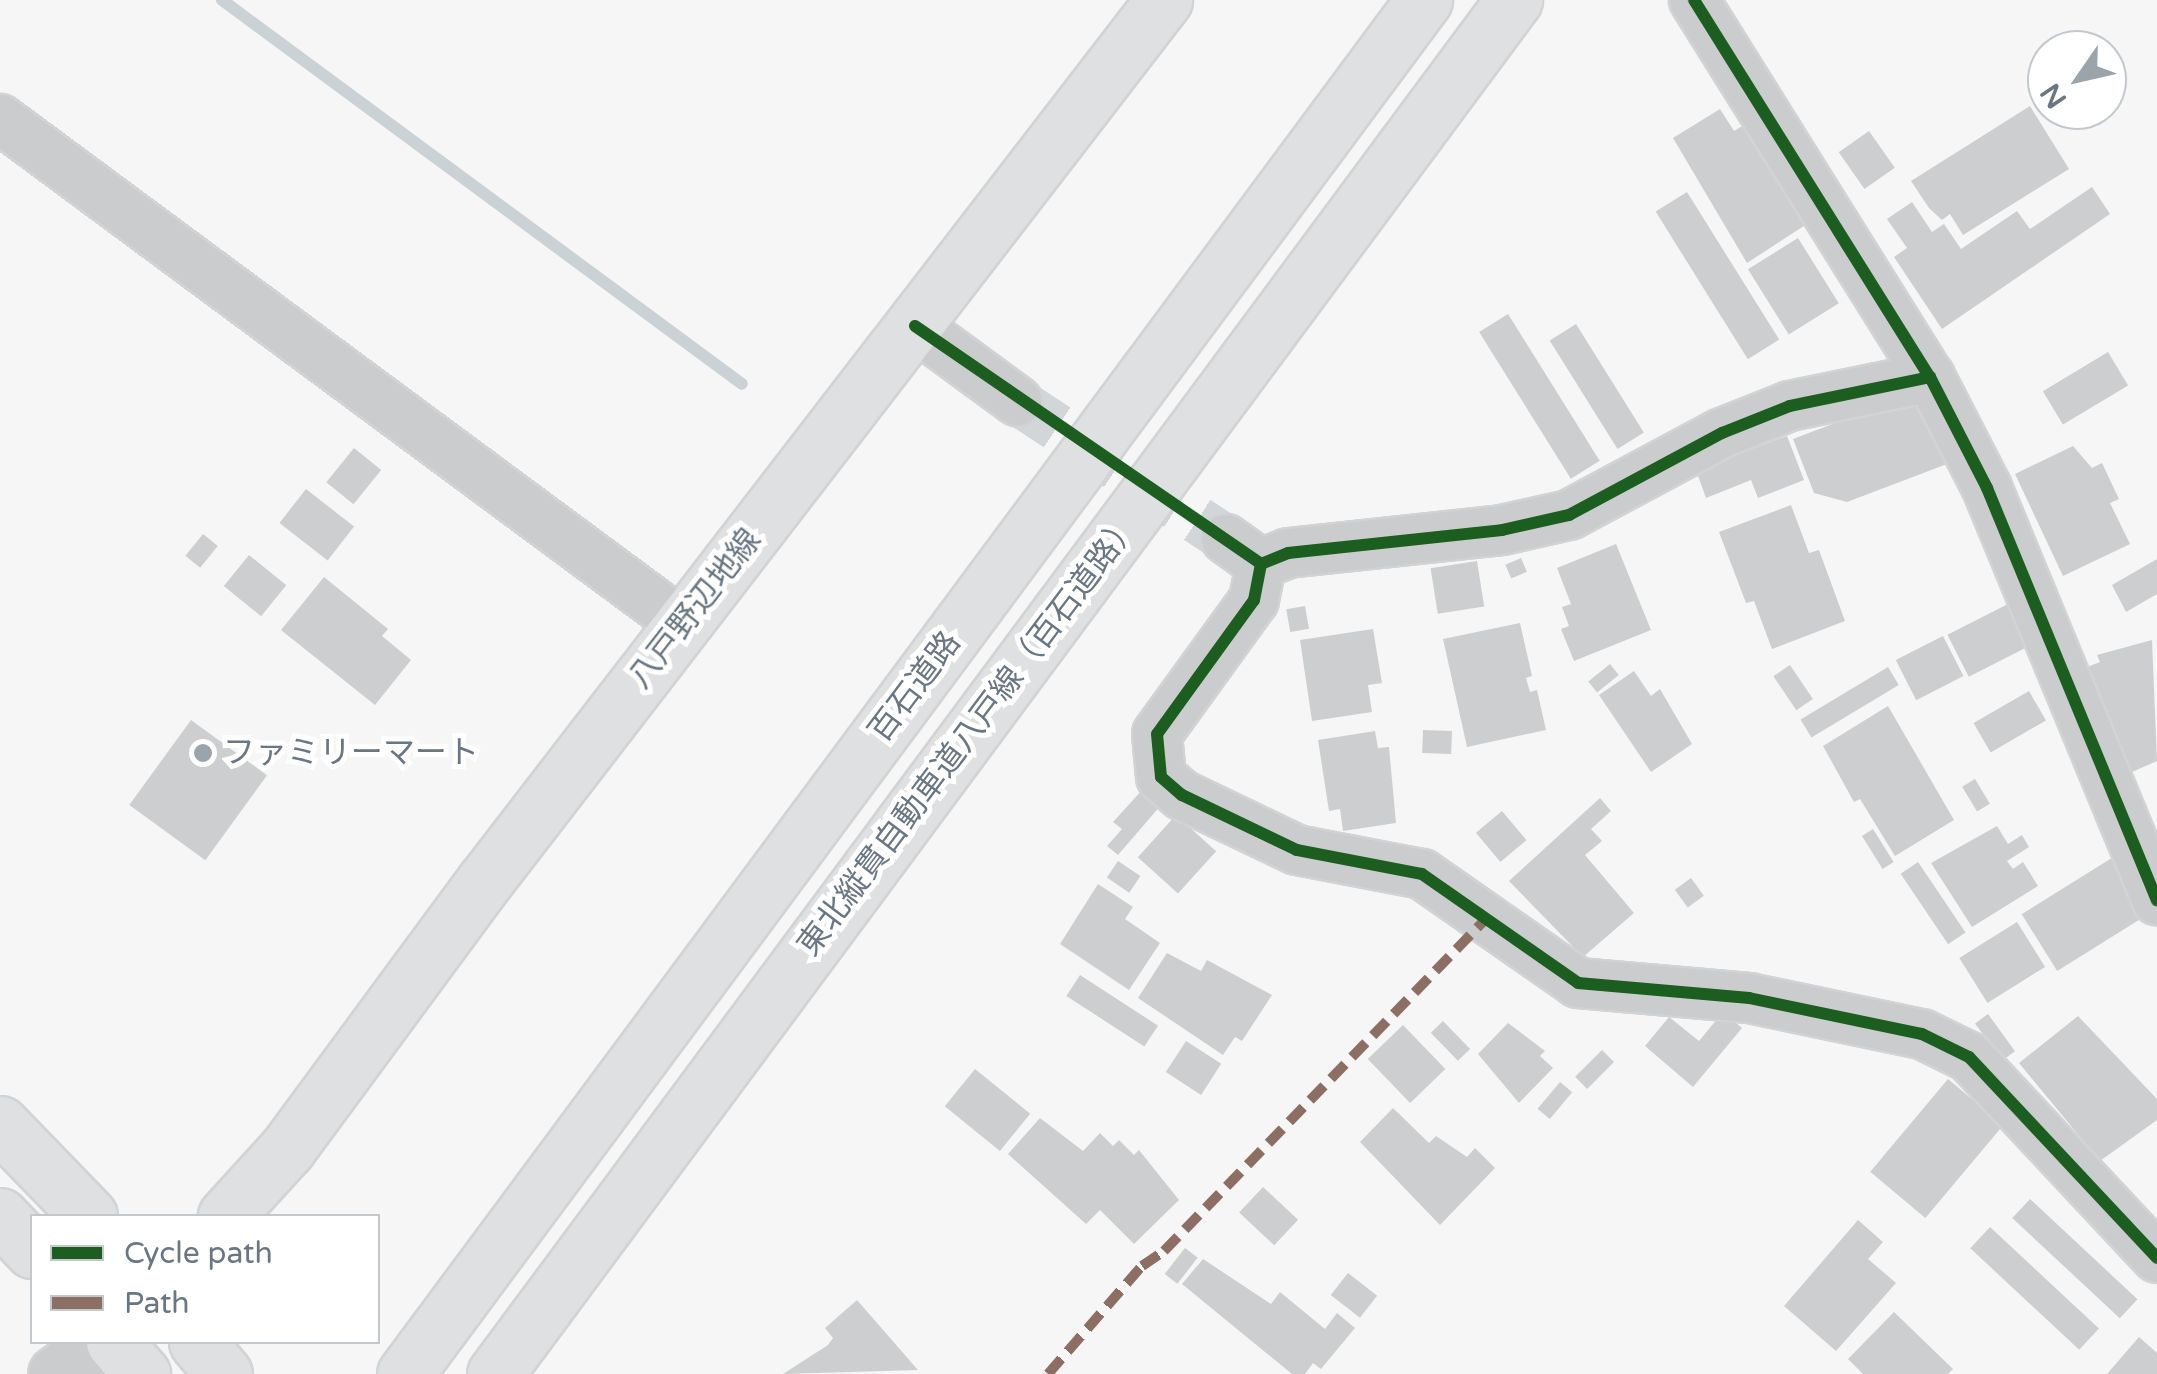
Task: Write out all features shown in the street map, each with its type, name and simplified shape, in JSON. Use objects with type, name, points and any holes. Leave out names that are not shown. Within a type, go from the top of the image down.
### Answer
[{"type":"main road","name":"八戸野辺地線","points":[[228,1214],[287,1149],[1164,0]]},
{"type":"main road","name":"百石道路","points":[[405,1374],[1424,0]]},
{"type":"main road","name":"東北縦貫自動車道八戸線（百石道路）","points":[[495,1374],[610,1213],[1514,0]]},
{"type":"main road","points":[[0,1124],[87,1214]]},
{"type":"main road","points":[[508,1374],[610,1213]]},
{"type":"main road","points":[[0,1216],[30,1248]]},
{"type":"main road","points":[[392,1374],[438,1329]]},
{"type":"main road","points":[[116,1344],[142,1374]]},
{"type":"main road","points":[[199,1344],[224,1374]]},
{"type":"street","points":[[1694,0],[1930,377],[1987,488],[2157,900]]},
{"type":"street","points":[[0,119],[684,624]]},
{"type":"street","points":[[914,326],[1017,401]]},
{"type":"street","points":[[1930,377],[1790,406],[1722,433],[1568,515],[1502,530],[1288,552],[1243,551],[1254,600],[1157,734],[1161,777],[1182,794],[1298,850],[1422,874],[1578,983],[1749,998],[1922,1034],[1969,1056],[2157,1258]]},
{"type":"street","points":[[56,1374],[98,1344]]},
{"type":"building","points":[[2027,108],[2027,130],[2045,130],[2069,169],[1963,235],[1950,214],[1942,220],[1929,208],[1911,181]]},
{"type":"building","points":[[1720,109],[1734,131],[1744,125],[1807,224],[1747,263],[1673,138]]},
{"type":"building","points":[[1869,131],[1895,168],[1865,189],[1839,152]]},
{"type":"building","points":[[2092,187],[2110,214],[1942,329],[1894,257],[1907,248],[1887,219],[1912,202],[1932,232],[1944,224],[1961,249],[2017,211],[2030,229]]},
{"type":"building","points":[[1687,192],[1779,340],[1748,359],[1656,212]]},
{"type":"building","points":[[1798,238],[1839,303],[1789,335],[1748,269]]},
{"type":"building","points":[[1508,314],[1600,461],[1571,479],[1479,332]]},
{"type":"building","points":[[1576,324],[1644,433],[1618,449],[1550,340]]},
{"type":"building","points":[[2108,352],[2128,385],[2063,425],[2043,391]]},
{"type":"building","points":[[1901,398],[1922,399],[1947,464],[1847,502],[1814,493],[1793,439]]},
{"type":"building","points":[[1787,436],[1804,480],[1758,498],[1751,480],[1706,498],[1696,470]]},
{"type":"building","points":[[2073,446],[2092,468],[2102,463],[2119,499],[2110,503],[2130,544],[2063,576],[2015,474]]},
{"type":"building","points":[[354,448],[381,470],[354,504],[326,482]]},
{"type":"building","points":[[306,489],[354,527],[328,560],[280,523]]},
{"type":"building","points":[[1791,505],[1809,553],[1819,550],[1845,621],[1772,649],[1754,601],[1746,603],[1719,532]]},
{"type":"building","points":[[203,534],[218,546],[200,568],[185,556]]},
{"type":"building","points":[[1616,544],[1651,630],[1574,661],[1561,629],[1569,626],[1562,607],[1571,604],[1557,568]]},
{"type":"building","points":[[249,555],[286,585],[261,616],[224,586]]},
{"type":"building","points":[[1521,558],[1527,572],[1511,578],[1505,565]]},
{"type":"building","points":[[2157,559],[2157,594],[2126,612],[2112,585]]},
{"type":"building","points":[[1477,561],[1484,606],[1438,614],[1431,568]]},
{"type":"building","points":[[324,577],[388,629],[382,636],[411,660],[375,705],[281,630]]},
{"type":"building","points":[[2008,604],[2029,646],[1969,677],[1947,635]]},
{"type":"building","points":[[1305,606],[1309,629],[1290,632],[1286,609]]},
{"type":"building","points":[[1520,623],[1532,676],[1526,678],[1530,692],[1537,690],[1546,730],[1467,747],[1443,639]]},
{"type":"building","points":[[1373,629],[1382,683],[1368,685],[1372,712],[1312,721],[1300,640]]},
{"type":"building","points":[[1943,636],[1963,676],[1916,700],[1896,660]]},
{"type":"building","points":[[2152,640],[2157,761],[2132,772],[2087,667],[2100,662],[2097,655]]},
{"type":"building","points":[[1610,664],[1619,675],[1597,693],[1588,682]]},
{"type":"building","points":[[1790,665],[1813,699],[1796,710],[1773,676]]},
{"type":"building","points":[[1888,667],[1899,685],[1811,738],[1801,720]]},
{"type":"building","points":[[1634,671],[1651,696],[1660,689],[1692,744],[1651,772],[1599,695]]},
{"type":"building","points":[[2029,691],[2046,720],[1991,752],[1974,723]]},
{"type":"building","points":[[1888,706],[1954,820],[1895,856],[1860,799],[1854,802],[1823,746]]},
{"type":"building","points":[[191,720],[267,775],[205,860],[129,805]]},
{"type":"building","points":[[1423,730],[1452,731],[1451,754],[1422,753]]},
{"type":"building","points":[[1375,731],[1378,748],[1389,747],[1396,823],[1343,831],[1340,809],[1329,811],[1318,740]]},
{"type":"building","points":[[1975,779],[1990,804],[1977,812],[1962,787]]},
{"type":"building","points":[[1144,788],[1162,804],[1118,855],[1107,846],[1122,829],[1113,822]]},
{"type":"building","points":[[1600,798],[1611,811],[1591,829],[1602,841],[1585,855],[1634,913],[1583,957],[1509,881]]},
{"type":"building","points":[[1502,811],[1526,840],[1500,862],[1476,833]]},
{"type":"building","points":[[1176,815],[1216,851],[1178,893],[1138,857]]},
{"type":"building","points":[[1997,826],[2008,844],[2022,835],[2029,847],[2007,861],[2013,869],[2023,862],[2038,886],[1972,927],[1931,863]]},
{"type":"building","points":[[1873,829],[1894,862],[1883,869],[1862,836]]},
{"type":"building","points":[[2115,856],[2151,913],[2057,971],[2022,914]]},
{"type":"building","points":[[1118,861],[1140,876],[1129,893],[1107,878]]},
{"type":"building","points":[[1918,862],[1966,932],[1948,944],[1901,874]]},
{"type":"building","points":[[1691,878],[1704,896],[1688,908],[1675,890]]},
{"type":"building","points":[[1098,884],[1133,907],[1125,919],[1160,943],[1129,990],[1060,944]]},
{"type":"building","points":[[2017,922],[2045,967],[1987,1003],[1959,958]]},
{"type":"building","points":[[1167,953],[1201,971],[1207,960],[1272,995],[1242,1041],[1235,1037],[1223,1055],[1138,998]]},
{"type":"building","points":[[1080,975],[1158,1026],[1144,1047],[1066,996]]},
{"type":"building","points":[[1723,1012],[1742,1028],[1693,1087],[1645,1046],[1669,1017],[1699,1041]]},
{"type":"building","points":[[1988,1014],[2015,1051],[2002,1061],[1975,1023]]},
{"type":"building","points":[[2078,1016],[2157,1099],[2157,1120],[2100,1161],[2019,1063]]},
{"type":"building","points":[[1443,1021],[1470,1049],[1458,1061],[1431,1033]]},
{"type":"building","points":[[1508,1023],[1545,1051],[1540,1056],[1553,1068],[1519,1103],[1478,1054]]},
{"type":"building","points":[[1403,1025],[1445,1069],[1410,1103],[1368,1059]]},
{"type":"building","points":[[1186,1041],[1221,1064],[1201,1095],[1166,1072]]},
{"type":"building","points":[[1602,1050],[1614,1062],[1587,1089],[1575,1077]]},
{"type":"building","points":[[975,1069],[1030,1114],[1000,1151],[945,1106]]},
{"type":"building","points":[[1948,1079],[2003,1125],[1925,1218],[1870,1172]]},
{"type":"building","points":[[1560,1082],[1572,1092],[1550,1119],[1538,1109]]},
{"type":"building","points":[[1393,1108],[1429,1143],[1436,1136],[1467,1157],[1475,1148],[1495,1168],[1440,1225],[1360,1142]]},
{"type":"building","points":[[1040,1118],[1083,1151],[1100,1133],[1113,1146],[1119,1140],[1134,1155],[1139,1150],[1179,1200],[1134,1244],[1100,1210],[1086,1224],[1008,1154]]},
{"type":"building","points":[[1263,1187],[1298,1220],[1274,1245],[1239,1213]]},
{"type":"building","points":[[2030,1199],[2138,1299],[2120,1318],[2012,1218]]},
{"type":"building","points":[[1858,1220],[1883,1242],[1868,1259],[1896,1283],[1836,1351],[1784,1306]]},
{"type":"building","points":[[1990,1227],[2099,1329],[2079,1350],[1970,1248]]},
{"type":"building","points":[[1185,1248],[1198,1258],[1177,1284],[1165,1274]]},
{"type":"building","points":[[1203,1259],[1271,1304],[1280,1292],[1325,1329],[1337,1313],[1355,1328],[1321,1369],[1313,1363],[1305,1374],[1292,1374],[1182,1284]]},
{"type":"building","points":[[1348,1273],[1377,1296],[1360,1318],[1331,1295]]},
{"type":"building","points":[[857,1300],[918,1370],[783,1374],[828,1345],[833,1338],[825,1328]]},
{"type":"building","points":[[1894,1312],[1953,1369],[1948,1374],[1863,1374],[1848,1359]]},
{"type":"building","points":[[2139,1337],[2157,1353],[2157,1374],[2107,1374]]},
{"type":"waterway","points":[[222,0],[742,384]]},
{"type":"tunnel","points":[[1017,401],[1226,539]]},
{"type":"marked path","points":[[1048,1374],[1142,1266],[1164,1251],[1486,919]]},
{"type":"cycle path","points":[[1694,0],[1930,377],[1987,488],[2157,900]]},
{"type":"cycle path","points":[[915,326],[1261,564],[1288,553],[1502,530],[1569,515],[1722,433],[1790,406],[1930,377]]},
{"type":"cycle path","points":[[1261,564],[1254,600],[1157,734],[1161,777],[1182,795],[1297,850],[1422,874],[1578,983],[1749,998],[1922,1034],[1969,1057],[2157,1258]]},
{"type":"place","name":"ファミリーマート","points":[[203,753]]}]
